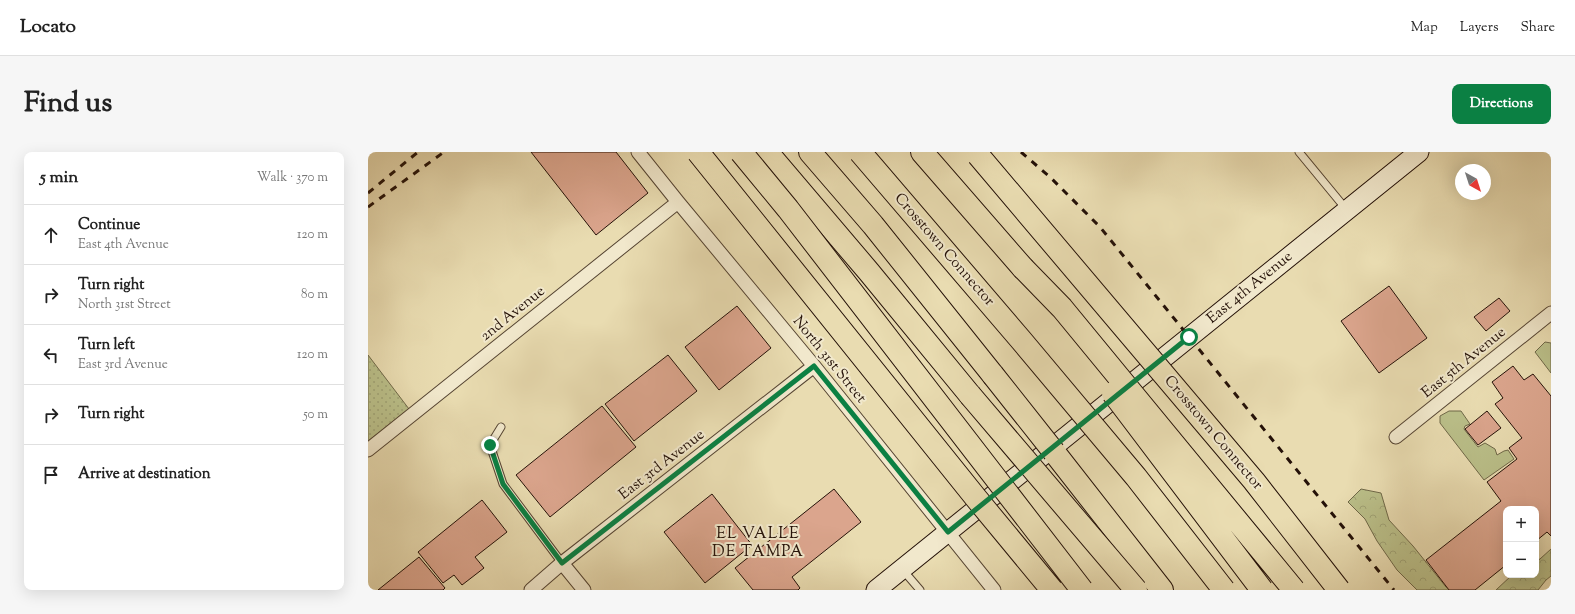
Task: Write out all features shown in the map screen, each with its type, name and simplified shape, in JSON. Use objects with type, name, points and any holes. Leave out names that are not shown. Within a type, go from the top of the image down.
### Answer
[{"type":"highway","points":[[698,152],[1052,590]]},
{"type":"highway","points":[[740,152],[798,221],[1082,590]]},
{"type":"highway","points":[[767,152],[1136,590]]},
{"type":"highway","points":[[810,152],[873,225],[1050,446],[1162,590]]},
{"type":"highway","name":"Crosstown Connector","points":[[860,152],[1131,471],[1224,590]]},
{"type":"highway","points":[[922,152],[1022,268],[1062,308],[1294,590]]},
{"type":"highway","name":"Crosstown Connector","points":[[976,153],[1254,481],[1339,590]]},
{"type":"highway","points":[[1022,268],[1053,315],[1262,590]]},
{"type":"street","name":"North 31st Street","points":[[638,152],[814,366],[994,590]]},
{"type":"street","name":"East 4th Avenue","points":[[876,590],[1419,152]]},
{"type":"street","name":"2nd Avenue","points":[[368,450],[678,202]]},
{"type":"street","name":"East 5th Avenue","points":[[1396,437],[1551,313]]},
{"type":"street","name":"East 3rd Avenue","points":[[531,590],[562,563],[814,366]]},
{"type":"street","points":[[562,563],[584,590]]},
{"type":"lane","points":[[1299,152],[1347,210]]},
{"type":"lane","points":[[501,426],[490,445],[503,484],[562,563]]},
{"type":"lane","points":[[902,569],[920,590]]},
{"type":"green space","points":[[1545,342],[1551,343],[1551,373],[1535,352]]},
{"type":"green space","points":[[368,355],[409,409],[368,441]]},
{"type":"green space","points":[[1449,411],[1461,411],[1470,424],[1465,426],[1464,429],[1478,447],[1485,443],[1495,449],[1497,455],[1508,450],[1514,459],[1484,480],[1440,423],[1440,416]]},
{"type":"green space","points":[[1361,489],[1381,493],[1389,520],[1413,546],[1446,587],[1451,590],[1417,590],[1397,570],[1377,541],[1365,519],[1348,502]]},
{"type":"green space","points":[[1551,549],[1551,576],[1538,590],[1496,590],[1509,578],[1539,578],[1540,559]]},
{"type":"building","points":[[531,152],[616,152],[648,193],[596,235]]},
{"type":"building","points":[[1389,286],[1427,338],[1379,373],[1341,321]]},
{"type":"building","points":[[1499,298],[1510,311],[1486,331],[1474,317]]},
{"type":"building","points":[[737,306],[771,348],[719,390],[685,347]]},
{"type":"building","points":[[668,355],[697,391],[634,441],[605,404]]},
{"type":"building","points":[[1513,366],[1524,380],[1533,374],[1551,396],[1551,536],[1547,532],[1539,539],[1539,506],[1503,506],[1503,567],[1475,590],[1449,590],[1426,560],[1501,501],[1487,482],[1517,459],[1509,448],[1522,438],[1495,404],[1503,398],[1492,382]]},
{"type":"building","points":[[602,406],[636,447],[550,517],[516,475]]},
{"type":"building","points":[[1487,411],[1501,428],[1478,445],[1465,429]]},
{"type":"building","points":[[834,489],[861,522],[792,577],[800,588],[798,590],[753,590],[735,568]]},
{"type":"building","points":[[712,494],[752,545],[705,583],[664,532]]},
{"type":"building","points":[[482,500],[507,532],[475,557],[484,568],[462,585],[454,575],[443,583],[418,552]]},
{"type":"building","points":[[419,557],[445,588],[443,590],[378,590]]},
{"type":"railway","points":[[368,193],[418,152]]},
{"type":"railway","points":[[368,207],[444,152]]},
{"type":"railway","points":[[1021,152],[1051,178],[1100,227],[1394,590]]},
{"type":"district","name":"EL VALLE DE TAMPA","points":[[758,543]]},
{"type":"route","points":[[490,445],[503,484],[562,563],[814,366],[948,532],[1189,337]]}]
